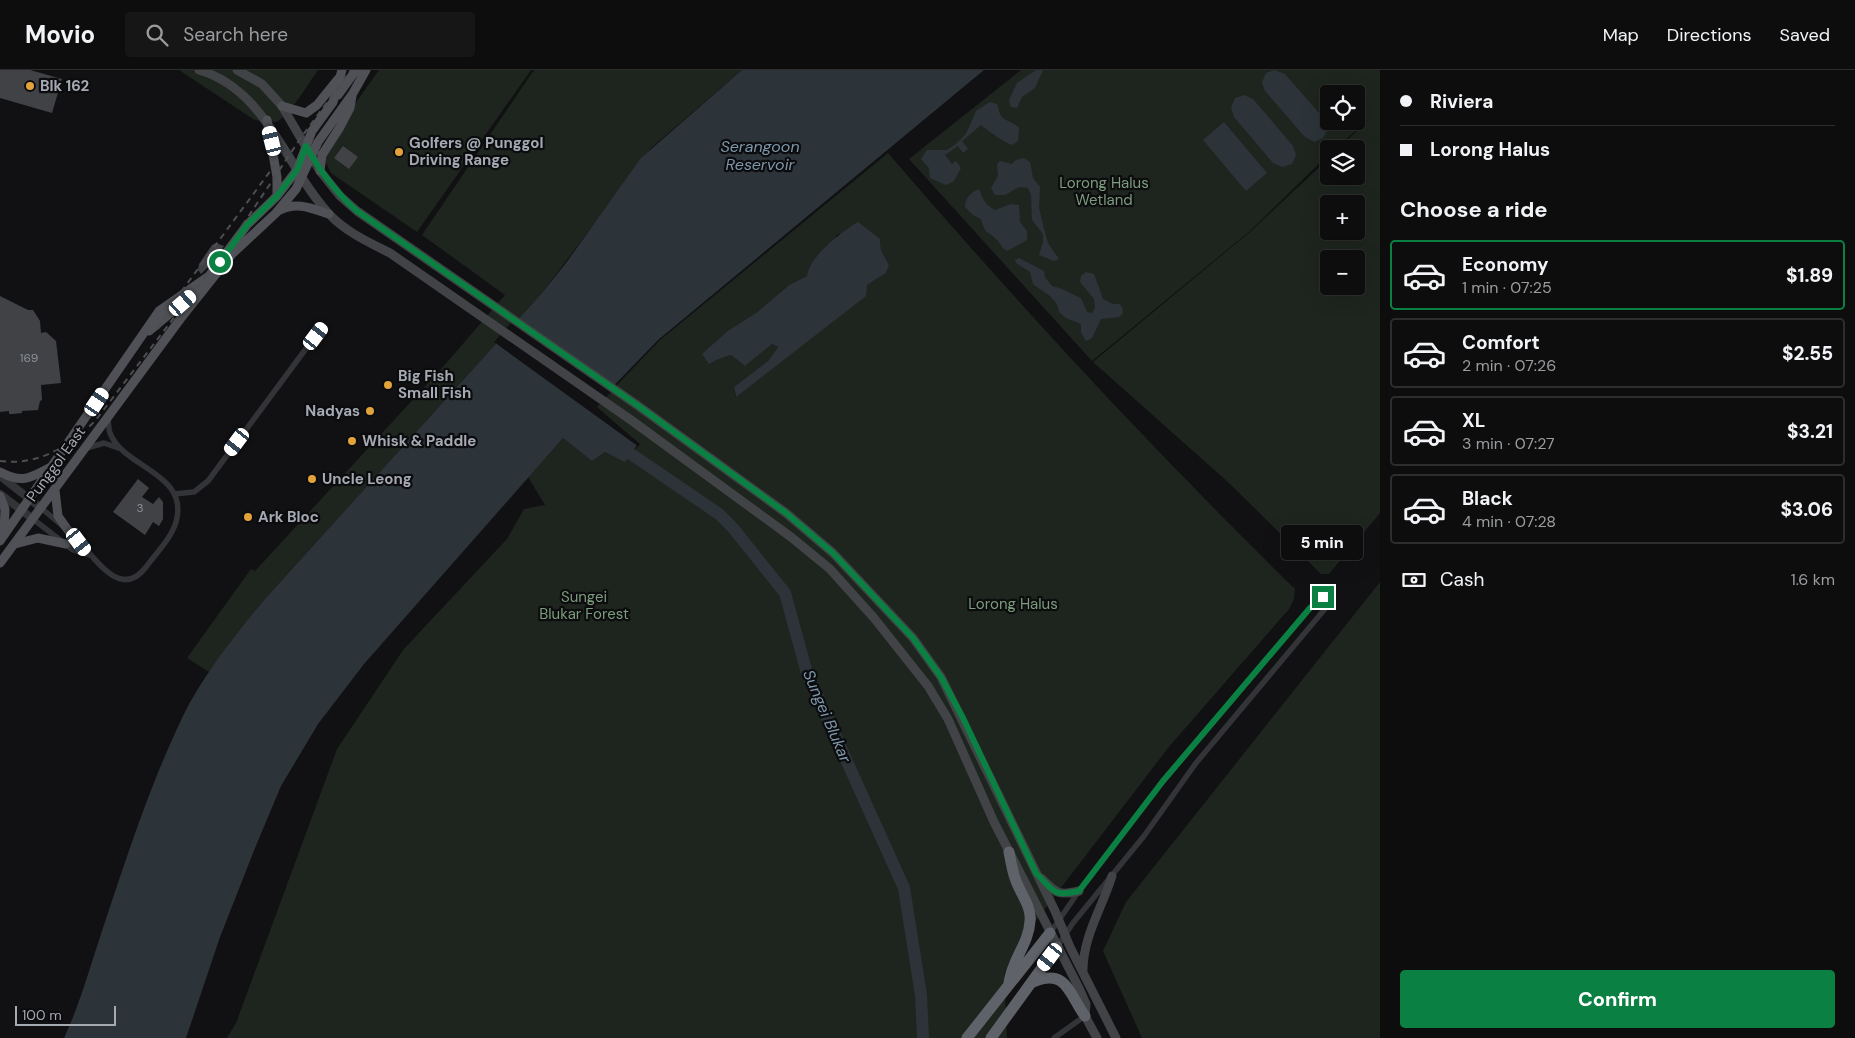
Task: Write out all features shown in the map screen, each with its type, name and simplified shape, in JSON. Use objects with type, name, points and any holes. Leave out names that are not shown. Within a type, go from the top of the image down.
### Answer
[{"type":"highway","points":[[1009,852],[1014,878],[1030,914],[1028,932],[1010,970],[1010,983]]},
{"type":"highway","points":[[967,1038],[1050,933]]},
{"type":"highway","points":[[991,1038],[1057,947]]},
{"type":"highway","points":[[1030,984],[1044,977],[1055,977],[1066,985],[1073,999],[1086,1016]]},
{"type":"main road","points":[[199,70],[214,74],[241,92],[266,120],[299,173],[329,214],[356,236],[390,253],[631,420],[791,537],[830,569],[874,618],[928,686],[948,720],[1009,852],[1086,1004],[1086,1016],[1097,1038]]},
{"type":"main road","points":[[237,70],[262,84],[282,106],[320,172],[340,196],[357,211],[637,405],[786,513],[833,553],[913,638],[941,677],[963,718],[1116,1038]]},
{"type":"main road","points":[[334,102],[356,70]]},
{"type":"main road","name":"Punggol East","points":[[2,539],[159,311],[209,276],[247,225],[299,173],[324,132],[353,93],[366,70]]},
{"type":"main road","points":[[282,106],[306,113],[317,105],[342,72]]},
{"type":"main road","name":"Punggol East","points":[[0,563],[232,254],[276,213],[296,188],[306,146],[312,131],[334,102],[342,72]]},
{"type":"main road","points":[[320,172],[322,155],[347,114],[353,93]]},
{"type":"main road","points":[[266,120],[277,177],[277,196]]},
{"type":"main road","points":[[276,213],[289,205],[300,205],[329,214]]},
{"type":"main road","points":[[143,336],[153,335],[156,338],[158,341],[157,352]]},
{"type":"main road","points":[[0,474],[22,480],[32,478],[53,466]]},
{"type":"main road","points":[[55,489],[58,516],[70,534]]},
{"type":"main road","points":[[0,495],[5,509],[2,539]]},
{"type":"main road","points":[[15,544],[38,538],[66,544]]},
{"type":"main road","points":[[1036,873],[1055,892],[1063,895],[1079,891]]},
{"type":"main road","points":[[1084,973],[1083,953],[1087,938],[1104,902],[1112,876]]},
{"type":"street","points":[[174,494],[194,492],[208,481],[322,327]]},
{"type":"street","points":[[0,474],[70,534],[89,555],[116,578],[130,580],[141,574],[172,532],[177,516],[174,494],[163,479],[123,450],[110,435],[108,417]]},
{"type":"street","points":[[85,449],[104,443],[123,450]]},
{"type":"street","points":[[0,495],[73,550],[89,555]]},
{"type":"street","points":[[1050,933],[1079,891],[1163,781],[1310,608],[1323,597],[1329,604],[1196,763],[1144,836],[1065,934],[1057,947]]},
{"type":"street","points":[[1054,1038],[1086,1016]]},
{"type":"green space","points":[[179,70],[318,70],[287,113],[276,122],[270,123],[253,119]]},
{"type":"green space","name":"Golfers @ Punggol Driving Range","points":[[379,70],[531,70],[417,232],[331,173],[324,158],[325,146]]},
{"type":"green space","points":[[534,70],[742,70],[651,148],[542,293],[264,600],[209,672],[187,658],[251,569],[255,571],[443,367],[505,295],[422,235]]},
{"type":"green space","name":"Lorong Halus Wetland","points":[[1021,70],[1380,70],[1380,513],[1329,574],[1321,574],[1229,483],[1093,362],[1251,231],[1320,166],[1320,185],[1365,185],[1365,140],[1347,140],[1358,130],[1365,130],[1365,123],[1371,117],[1365,122],[1365,85],[1320,85],[1320,130],[1356,130],[1345,140],[1320,140],[1320,163],[1250,231],[1092,361],[909,159]]},
{"type":"green space","points":[[888,153],[986,265],[1087,375],[1189,483],[1295,589],[1294,599],[1289,609],[1168,748],[1021,940],[1004,974],[1007,1038],[227,1038],[236,1023],[337,749],[403,650],[507,539],[524,509],[545,505],[528,477],[563,438],[592,461],[605,452],[625,461],[640,444],[596,407],[660,340]],"holes":[[[838,234],[880,239],[881,250],[889,265],[886,273],[867,285],[735,396],[734,387],[768,361],[778,347],[772,344],[745,366],[731,355],[715,360],[729,330],[756,313],[789,285],[807,276]]]},
{"type":"green space","points":[[1380,582],[1380,1038],[1142,1038],[1103,951],[1126,902]]},
{"type":"water","name":"Serangoon Reservoir","points":[[742,70],[984,70],[658,340],[593,407],[637,445],[625,462],[605,452],[592,461],[563,438],[364,664],[318,724],[281,786],[220,937],[186,1038],[64,1038],[80,999],[129,850],[159,770],[190,702],[230,642],[264,600],[542,293],[566,263],[641,158]]},
{"type":"water","points":[[1036,70],[1043,70],[1035,88],[1022,97],[1017,108],[1011,107],[1009,100],[1017,83]]},
{"type":"water","points":[[1274,70],[1285,74],[1320,114],[1320,130],[1327,130],[1323,138],[1314,142],[1305,137],[1265,91],[1262,82],[1266,73]]},
{"type":"water","points":[[1244,95],[1253,99],[1293,146],[1296,155],[1292,164],[1282,167],[1273,163],[1234,117],[1231,107],[1235,98]]},
{"type":"water","points":[[990,102],[997,104],[1000,115],[1003,118],[1019,128],[1018,141],[1012,145],[1009,144],[981,125],[962,141],[968,149],[963,153],[958,146],[945,155],[952,164],[956,161],[961,168],[954,181],[946,185],[930,178],[929,168],[921,159],[927,150],[947,150],[956,144],[966,134],[976,111]]},
{"type":"water","points":[[1224,122],[1267,173],[1246,191],[1203,140]]},
{"type":"water","points":[[1024,158],[1030,162],[1033,178],[1040,187],[1039,208],[1044,229],[1048,243],[1059,259],[1054,261],[1039,255],[1043,234],[1032,220],[1031,195],[1028,188],[1019,187],[1005,195],[995,195],[991,188],[998,176],[997,164],[1000,161],[1012,164],[1016,160]]},
{"type":"water","points":[[979,189],[986,203],[995,210],[1011,204],[1019,205],[1020,222],[1027,231],[1027,240],[1007,251],[998,240],[987,232],[981,219],[973,215],[965,207],[969,196]]},
{"type":"water","points":[[858,222],[880,239],[881,250],[889,265],[886,273],[867,285],[866,296],[736,397],[734,387],[768,361],[778,347],[772,344],[745,366],[731,355],[709,364],[702,354],[729,330],[756,313],[789,285],[807,276],[809,268],[827,245]]},
{"type":"water","points":[[1019,258],[1044,271],[1045,277],[1052,286],[1081,298],[1087,312],[1092,313],[1095,308],[1094,299],[1080,282],[1081,276],[1086,272],[1094,274],[1103,299],[1113,304],[1119,304],[1122,307],[1123,313],[1119,317],[1101,319],[1092,338],[1086,341],[1081,333],[1081,324],[1066,318],[1059,312],[1053,299],[1033,284],[1030,272],[1016,263],[1015,260]]},
{"type":"pier","points":[[516,317],[616,387],[597,407],[639,444],[639,447],[494,342]]},
{"type":"building","name":"Blk 162","points":[[0,70],[30,70],[62,79],[52,113],[0,98]]},
{"type":"building","points":[[343,146],[358,157],[349,169],[334,158]]},
{"type":"building","points":[[216,243],[224,246],[218,255],[219,260],[211,264],[201,274],[198,270],[199,264],[212,245]]},
{"type":"building","points":[[0,296],[28,310],[33,310],[40,321],[41,333],[46,332],[56,341],[61,383],[41,385],[42,400],[38,410],[22,411],[22,413],[13,414],[9,414],[9,411],[0,412]]},
{"type":"building","points":[[138,479],[149,488],[142,497],[153,504],[159,497],[163,502],[163,519],[159,526],[153,522],[145,535],[113,512]]},
{"type":"waterway","name":"Sungei Blukar","points":[[631,454],[719,514],[733,528],[785,593],[807,673],[904,888],[921,995],[923,1038]]},
{"type":"railway","points":[[0,461],[27,461],[52,453],[74,439],[95,421],[228,247],[300,139],[351,70]]},
{"type":"railway","points":[[158,329],[178,296],[274,166]]},
{"type":"place","name":"Blk 162","points":[[30,86]]},
{"type":"place","name":"Golfers @ Punggol Driving Range","points":[[399,152]]},
{"type":"place","name":"Big Fish Small Fish","points":[[388,385]]},
{"type":"place","name":"Nadyas","points":[[370,411]]},
{"type":"place","name":"Whisk & Paddle","points":[[352,441]]},
{"type":"place","name":"Uncle Leong","points":[[312,479]]},
{"type":"place","name":"Ark Bloc","points":[[248,517]]},
{"type":"route","points":[[220,262],[247,225],[277,196],[297,170],[306,146],[320,172],[340,196],[357,211],[637,405],[786,513],[833,553],[913,638],[941,677],[963,718],[1036,873],[1055,892],[1063,895],[1079,891],[1163,781],[1272,656],[1310,608],[1323,597]]},
{"type":"park label","name":"Lorong Halus","points":[[1013,604]]},
{"type":"park label","name":"Sungei Blukar Forest","points":[[584,606]]}]
